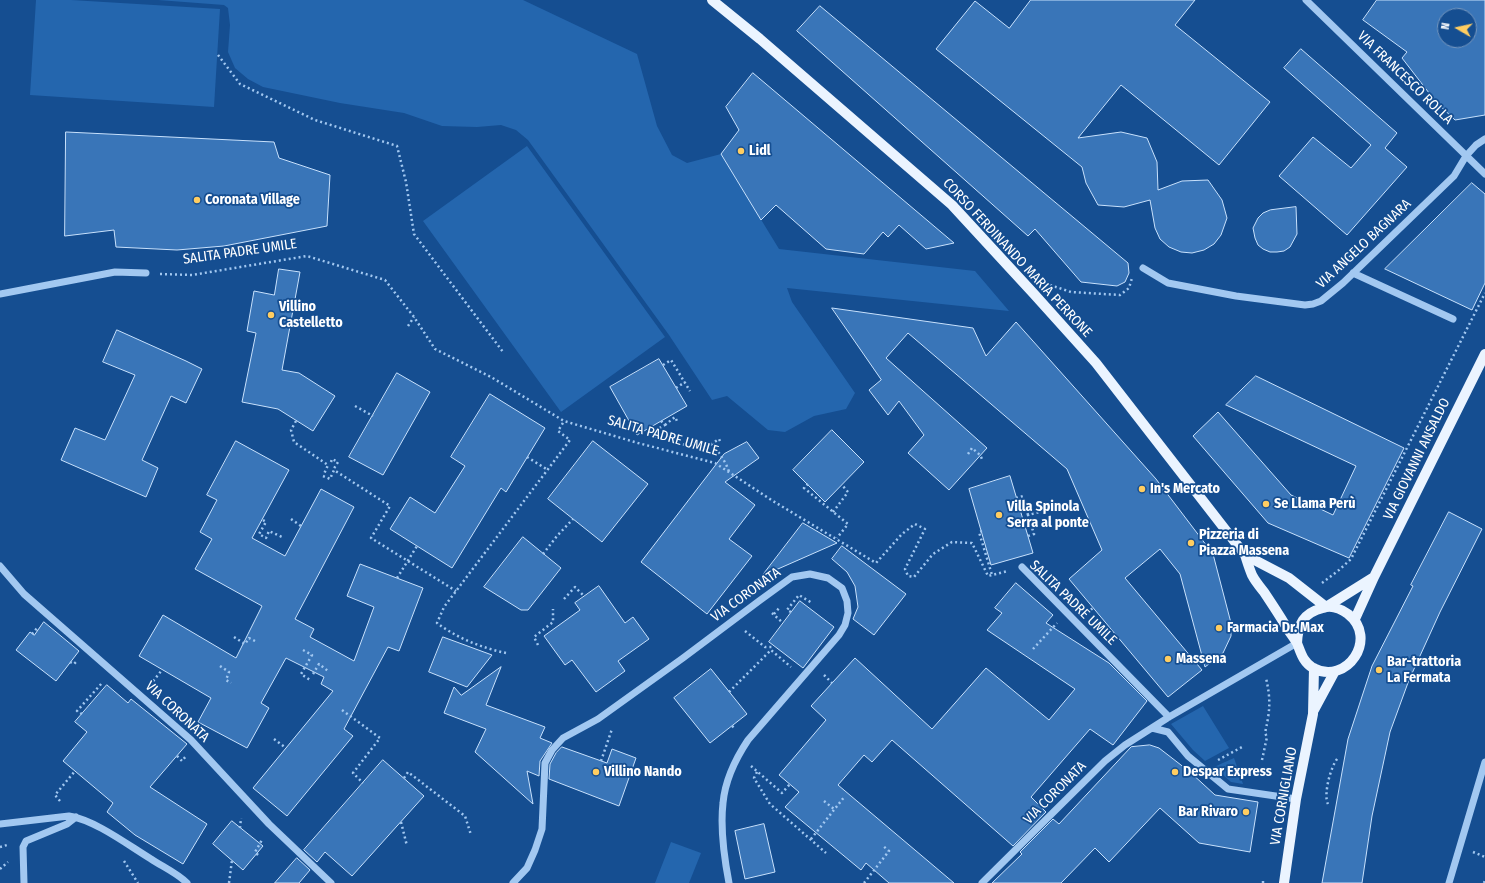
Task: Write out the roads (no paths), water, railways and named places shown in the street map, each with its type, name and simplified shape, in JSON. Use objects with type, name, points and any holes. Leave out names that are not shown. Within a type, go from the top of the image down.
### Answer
[{"type":"main road","name":"CORSO FERDINANDO MARIA PERRONE","points":[[712,0],[760,38],[952,206],[1034,294],[1096,363],[1245,555],[1253,576],[1297,644]]},
{"type":"main road","name":"VIA GIOVANNI ANSALDO","points":[[1355,619],[1374,577],[1485,354]]},
{"type":"main road","name":"CORSO FERDINANDO MARIA PERRONE","points":[[1245,555],[1289,578],[1326,607]]},
{"type":"main road","points":[[1326,607],[1342,609],[1355,619],[1361,631],[1361,644],[1356,657],[1347,666],[1335,671],[1324,672],[1314,668],[1302,658],[1297,644],[1298,630],[1304,619],[1314,610],[1326,607],[1374,577]]},
{"type":"main road","name":"VIA CORNIGLIANO","points":[[1284,883],[1296,799],[1313,714],[1314,668]]},
{"type":"main road","name":"VIA CORNIGLIANO","points":[[1313,714],[1335,671]]},
{"type":"street","name":"VIA FRANCESCO ROLLA","points":[[1306,0],[1485,174]]},
{"type":"street","name":"VIA ANGELO BAGNARA","points":[[1143,268],[1162,280],[1174,284],[1236,296],[1305,305],[1322,301],[1454,176],[1466,156],[1476,145],[1485,139]]},
{"type":"street","points":[[0,294],[115,272],[146,273]]},
{"type":"street","points":[[1353,273],[1453,319]]},
{"type":"street","name":"VIA CORONATA","points":[[0,566],[24,594],[191,740],[268,824],[331,883]]},
{"type":"street","name":"SALITA PADRE UMILE","points":[[1022,567],[1169,717]]},
{"type":"street","name":"VIA CORONATA","points":[[513,883],[527,868],[535,850],[542,829],[545,762],[552,750],[563,738],[598,719],[792,577],[810,574],[828,578],[842,588],[847,601],[848,613],[845,625],[839,635],[803,678],[748,740],[739,754],[729,780],[723,802],[722,831],[729,883]]},
{"type":"street","name":"VIA CORONATA","points":[[982,883],[1105,761],[1125,745],[1169,717],[1261,663],[1297,644]]},
{"type":"street","points":[[1152,728],[1168,732],[1188,756],[1228,789],[1296,799]]},
{"type":"street","points":[[1449,883],[1485,762]]},
{"type":"street","points":[[0,824],[69,816],[76,817],[89,822],[187,883]]},
{"type":"street","points":[[24,883],[23,848],[26,841],[67,824],[76,817]]},
{"type":"place","name":"Lidl","points":[[741,151]]},
{"type":"place","name":"Coronata Village","points":[[197,200]]},
{"type":"place","name":"Villino Castelletto","points":[[271,315]]},
{"type":"place","name":"In's Mercato","points":[[1142,489]]},
{"type":"place","name":"Se Llama Perù","points":[[1266,504]]},
{"type":"place","name":"Villa Spinola Serra al ponte","points":[[999,515]]},
{"type":"place","name":"Pizzeria di Piazza Massena","points":[[1191,543]]},
{"type":"place","name":"Farmacia Dr. Max","points":[[1219,628]]},
{"type":"place","name":"Massena","points":[[1168,659]]},
{"type":"place","name":"Bar-trattoria La Fermata","points":[[1379,670]]},
{"type":"place","name":"Villino Nando","points":[[596,772]]},
{"type":"place","name":"Despar Express","points":[[1175,772]]},
{"type":"place","name":"Bar Rivaro","points":[[1246,812]]}]
